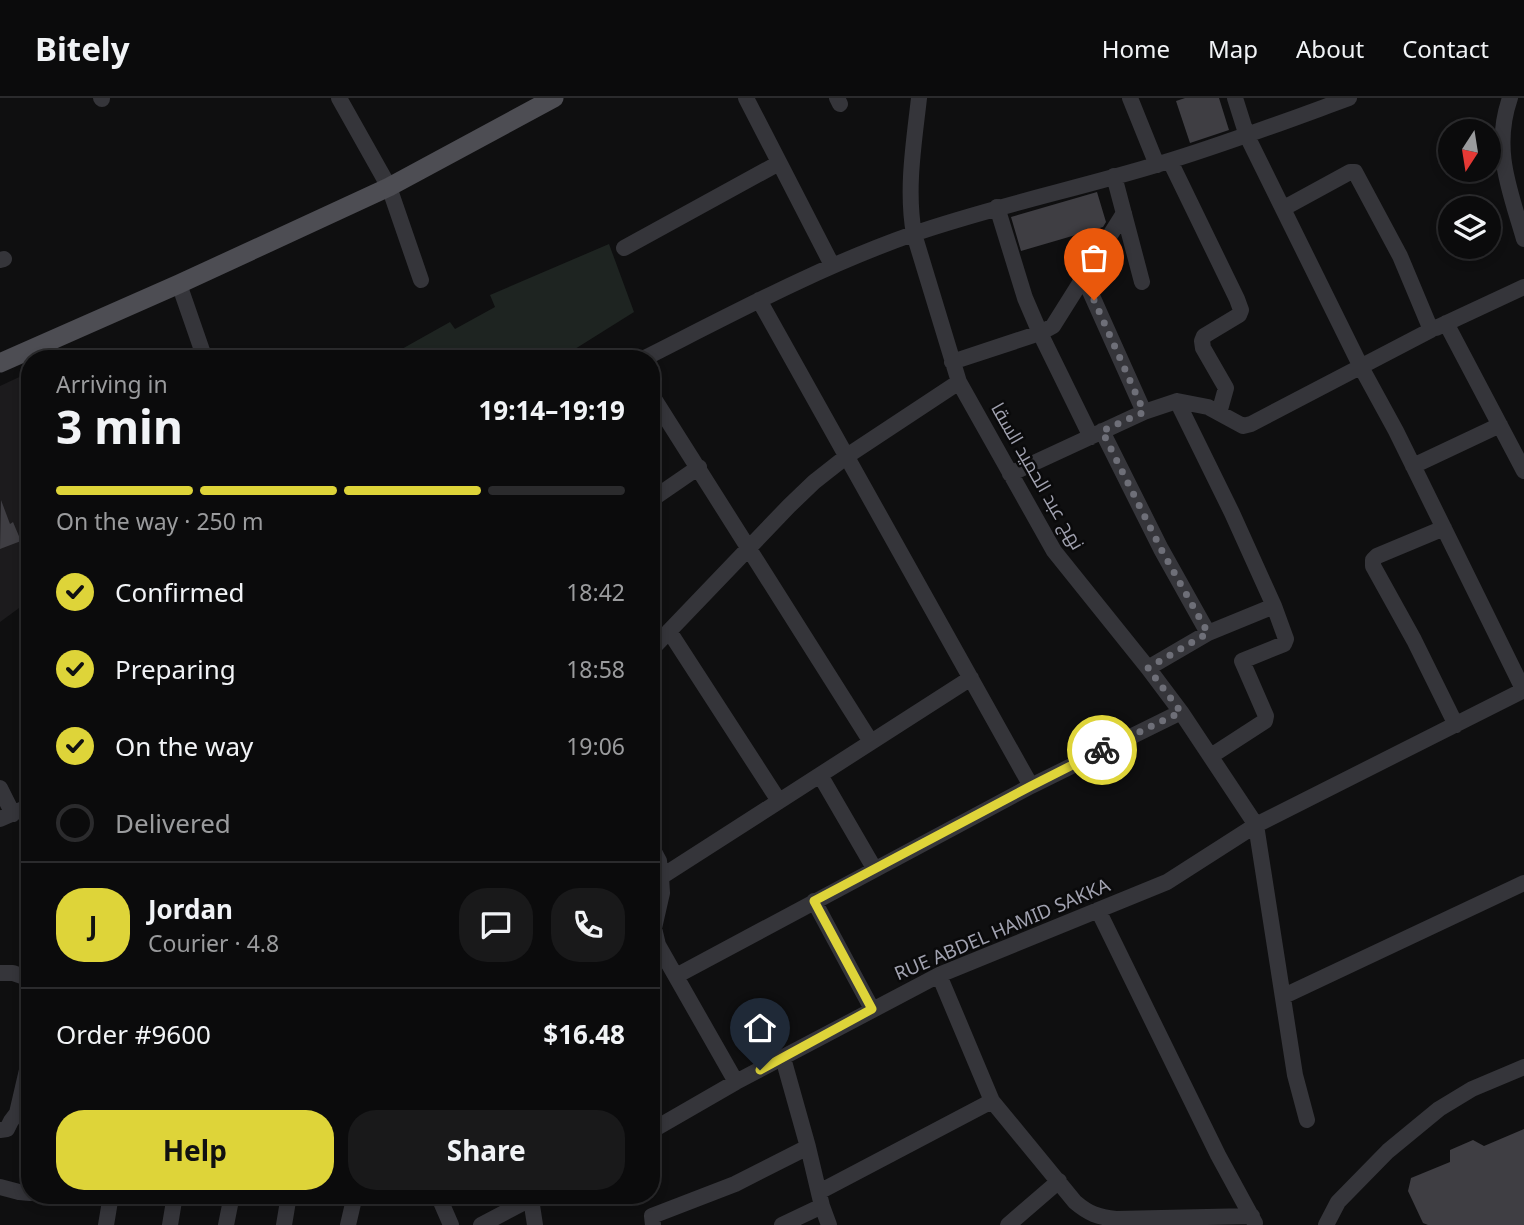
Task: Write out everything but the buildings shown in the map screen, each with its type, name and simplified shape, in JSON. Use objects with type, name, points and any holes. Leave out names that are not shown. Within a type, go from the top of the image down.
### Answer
[{"type":"main road","points":[[29,350],[389,187],[554,98]]},
{"type":"main road","points":[[0,363],[21,354]]},
{"type":"street","points":[[339,98],[389,187],[421,280]]},
{"type":"street","points":[[746,98],[832,265]]},
{"type":"street","name":"نهج عبد الحميد السقا","points":[[919,98],[910,215],[959,382],[1054,551],[1181,712],[1256,825]]},
{"type":"street","points":[[1130,98],[1164,163],[1206,231],[1241,310],[1239,315],[1204,336],[1202,341],[1203,348],[1226,388],[1219,412]]},
{"type":"street","points":[[1235,98],[1247,136],[1524,690]]},
{"type":"street","points":[[660,350],[832,265],[914,234],[997,207],[1164,163],[1349,98]]},
{"type":"street","points":[[1510,98],[1503,127],[1501,156],[1524,239]]},
{"type":"street","points":[[624,248],[779,163]]},
{"type":"street","points":[[1284,208],[1350,172],[1355,172],[1438,327],[1500,425],[1524,471]]},
{"type":"street","points":[[1114,176],[1143,282]]},
{"type":"street","points":[[997,207],[1025,298],[1040,334],[1208,633]]},
{"type":"street","points":[[952,362],[1040,334],[1053,326],[1124,213]]},
{"type":"street","points":[[1084,278],[1144,412]]},
{"type":"street","points":[[179,284],[202,350]]},
{"type":"street","points":[[1010,474],[1144,412],[1177,401],[1209,407],[1244,426],[1438,327],[1524,287]]},
{"type":"street","points":[[759,300],[1031,786]]},
{"type":"street","points":[[660,640],[814,482],[847,456],[959,382]]},
{"type":"street","points":[[1177,401],[1232,513],[1286,639],[1284,644],[1242,661],[1265,721],[1211,756]]},
{"type":"street","points":[[660,408],[871,742]]},
{"type":"street","points":[[1413,466],[1500,425]]},
{"type":"street","points":[[660,494],[699,467]]},
{"type":"street","points":[[1444,528],[1377,556],[1373,560],[1373,566],[1456,724]]},
{"type":"street","points":[[1148,668],[1208,633],[1274,606]]},
{"type":"street","points":[[669,631],[779,801]]},
{"type":"street","points":[[661,877],[971,678]]},
{"type":"street","name":"RUE ABDEL HAMID SAKKA","points":[[660,1125],[939,975],[1167,883],[1256,825],[1524,690]]},
{"type":"street","points":[[676,976],[874,868],[1181,712]]},
{"type":"street","points":[[820,775],[874,868]]},
{"type":"street","points":[[0,788],[6,817]]},
{"type":"street","points":[[1256,825],[1295,1075],[1307,1120]]},
{"type":"street","points":[[660,869],[660,900]]},
{"type":"street","points":[[1284,996],[1524,883]]},
{"type":"street","points":[[814,901],[872,1009]]},
{"type":"street","points":[[939,975],[992,1101],[1085,1211],[1116,1219],[1254,1221],[1098,910]]},
{"type":"street","points":[[660,948],[736,1082]]},
{"type":"street","points":[[0,973],[21,976]]},
{"type":"street","points":[[783,1058],[829,1225]]},
{"type":"street","points":[[1326,1225],[1338,1202],[1388,1151],[1438,1109],[1472,1088],[1524,1067]]},
{"type":"street","points":[[782,1225],[820,1199],[992,1101]]},
{"type":"street","points":[[0,1130],[7,1129],[11,1121],[21,1116]]},
{"type":"street","points":[[653,1225],[652,1216],[735,1184],[808,1147]]},
{"type":"street","points":[[1008,1225],[1059,1181]]},
{"type":"street","points":[[0,1187],[21,1192]]},
{"type":"street","points":[[817,1225],[820,1199]]},
{"type":"street","points":[[106,1225],[108,1204]]},
{"type":"street","points":[[170,1225],[174,1204]]},
{"type":"street","points":[[226,1225],[230,1204]]},
{"type":"street","points":[[284,1225],[288,1204]]},
{"type":"street","points":[[348,1225],[353,1204]]},
{"type":"street","points":[[442,1204],[451,1225]]},
{"type":"street","points":[[481,1225],[521,1204]]},
{"type":"street","points":[[534,1204],[535,1225]]},
{"type":"shaded area","points":[[609,244],[634,312],[573,350],[400,350],[450,322],[455,329],[495,307],[490,295]]},
{"type":"shaded area","points":[[21,376],[21,607],[0,622],[0,386]]},
{"type":"way so far","points":[[1094,300],[1144,412],[1102,431],[1161,549],[1208,633],[1148,668],[1181,712],[1102,750]]},
{"type":"route","points":[[760,1070],[872,1009],[814,901],[1102,750]]}]
